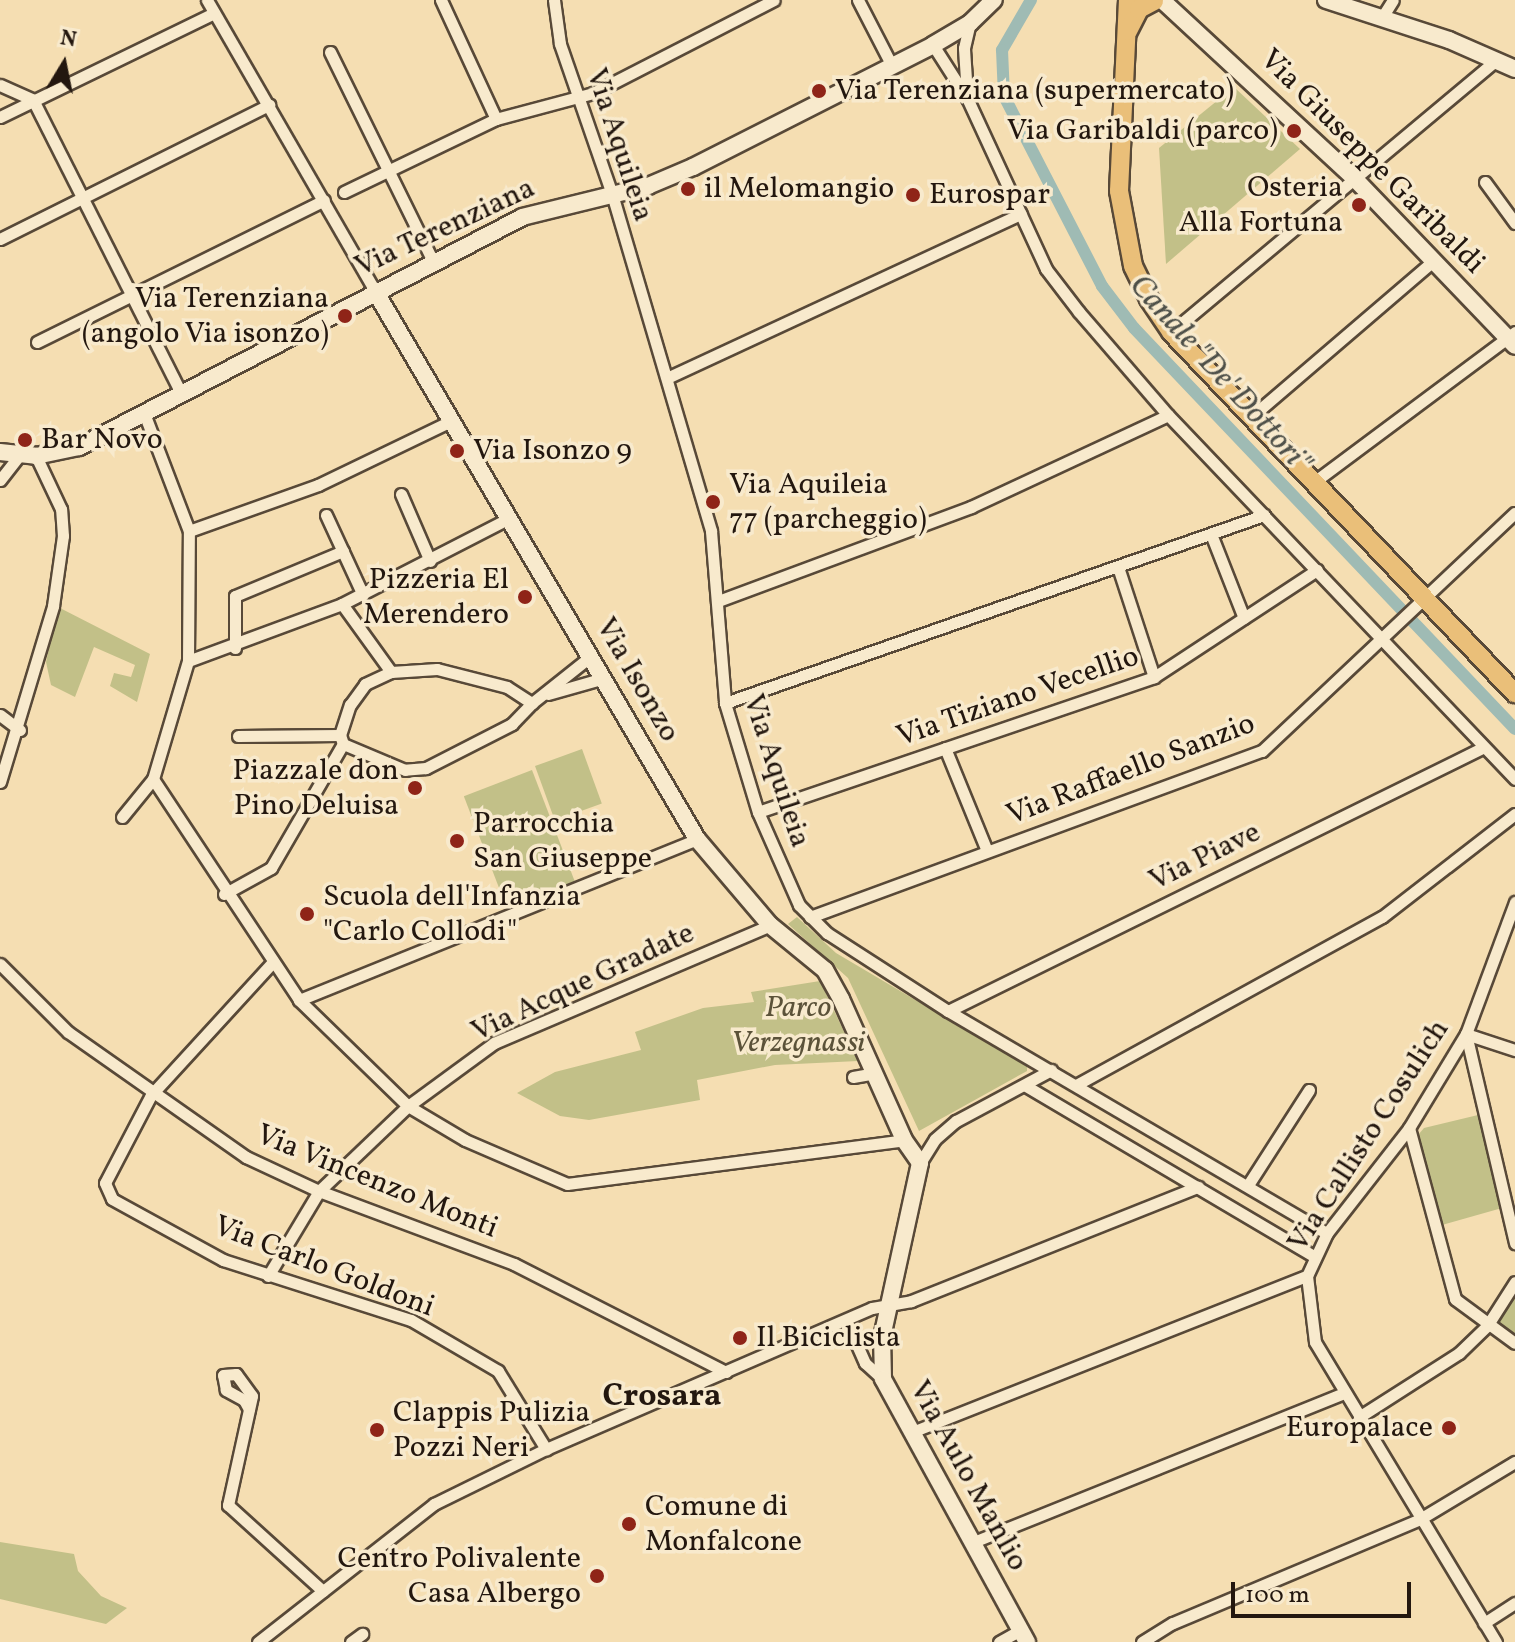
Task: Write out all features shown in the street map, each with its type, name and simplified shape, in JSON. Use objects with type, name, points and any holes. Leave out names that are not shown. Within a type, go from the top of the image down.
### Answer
[{"type":"main road","points":[[1122,0],[1125,27]]},
{"type":"main road","points":[[1128,0],[1122,53],[1119,191],[1124,233],[1133,266],[1171,332],[1314,482],[1419,603],[1515,693]]},
{"type":"main road","points":[[1125,27],[1139,9],[1160,1]]},
{"type":"street","points":[[207,0],[375,291]]},
{"type":"street","points":[[441,0],[496,119]]},
{"type":"street","name":"Via Aquileia","points":[[554,0],[560,44],[612,194],[711,531],[721,600],[725,703],[758,812],[799,905],[810,917],[948,1011],[1327,1233]]},
{"type":"street","points":[[344,192],[496,119],[579,98],[774,0]]},
{"type":"street","points":[[858,0],[892,66]]},
{"type":"street","name":"Via Terenziana","points":[[14,454],[79,447],[522,217],[670,177],[933,45],[970,23],[994,0]]},
{"type":"street","points":[[1326,0],[1515,69]]},
{"type":"street","points":[[1381,19],[1393,0]]},
{"type":"street","name":"Via Giuseppe Garibaldi","points":[[1160,1],[1186,21],[1355,179],[1512,339]]},
{"type":"street","points":[[0,117],[214,13]]},
{"type":"street","points":[[1125,27],[1148,13],[1170,13],[1186,21]]},
{"type":"street","points":[[968,100],[964,48],[970,23]]},
{"type":"street","points":[[933,45],[968,100],[1046,269],[1168,415],[1383,637],[1515,779]]},
{"type":"street","points":[[330,52],[433,261]]},
{"type":"street","points":[[1171,332],[1495,61]]},
{"type":"street","points":[[0,85],[33,100],[181,393]]},
{"type":"street","points":[[0,239],[269,105]]},
{"type":"street","points":[[1485,182],[1515,223]]},
{"type":"street","points":[[37,342],[324,200]]},
{"type":"street","points":[[667,378],[1021,214]]},
{"type":"street","points":[[1251,417],[1433,261]]},
{"type":"street","name":"Via Isonzo","points":[[375,291],[697,839],[770,925],[825,970],[876,1073],[904,1140],[920,1163]]},
{"type":"street","points":[[1314,482],[1512,339]]},
{"type":"street","points":[[122,817],[153,779],[188,661],[189,531],[144,413]]},
{"type":"street","points":[[721,600],[971,507],[1168,415]]},
{"type":"street","points":[[189,531],[318,485],[451,421]]},
{"type":"street","points":[[0,480],[14,454],[61,509],[63,536],[53,606],[20,730],[0,782]]},
{"type":"street","points":[[401,494],[430,561]]},
{"type":"street","name":"Via Raffaello Sanzio","points":[[810,917],[1262,751],[1515,513]]},
{"type":"street","points":[[326,515],[363,595]]},
{"type":"street","points":[[725,703],[1264,515]]},
{"type":"street","points":[[188,661],[235,648],[363,595],[509,518]]},
{"type":"street","points":[[1211,534],[1244,618]]},
{"type":"street","points":[[235,648],[235,596],[343,551]]},
{"type":"street","points":[[1118,567],[1154,677]]},
{"type":"street","name":"Via Tiziano Vecellio","points":[[758,812],[1154,677],[1317,570]]},
{"type":"street","points":[[342,604],[391,672]]},
{"type":"street","points":[[238,736],[342,739],[405,770],[426,768],[512,724],[532,703],[548,694],[591,656]]},
{"type":"street","points":[[224,894],[271,868],[342,739],[350,705],[365,684],[391,672],[437,669],[479,678],[532,703]]},
{"type":"street","points":[[548,694],[604,678]]},
{"type":"street","points":[[0,715],[20,730]]},
{"type":"street","name":"Via Piave","points":[[948,1011],[1484,747]]},
{"type":"street","points":[[945,748],[987,851]]},
{"type":"street","points":[[153,779],[224,894],[299,1000],[408,1106],[465,1140],[567,1184],[904,1140]]},
{"type":"street","points":[[1076,1085],[1382,917],[1512,820]]},
{"type":"street","points":[[299,1000],[697,839]]},
{"type":"street","name":"Via Callisto Cosulich","points":[[1494,1642],[1315,1342],[1307,1276],[1327,1233],[1409,1128],[1466,1034],[1515,902]]},
{"type":"street","name":"Via Acque Gradate","points":[[268,1276],[319,1191],[408,1106],[494,1043],[770,925]]},
{"type":"street","points":[[151,1095],[271,964]]},
{"type":"street","points":[[0,983],[4,968]]},
{"type":"street","name":"Via Vincenzo Monti","points":[[4,968],[68,1032],[151,1095],[246,1157],[319,1191],[514,1264],[726,1372]]},
{"type":"street","points":[[1466,1034],[1515,1050]]},
{"type":"street","points":[[1466,1034],[1515,1243]]},
{"type":"street","name":"Via Aulo Manlio","points":[[1024,1636],[883,1379],[882,1337],[920,1163],[935,1139],[956,1121],[1051,1070]]},
{"type":"street","points":[[853,1077],[876,1073]]},
{"type":"street","points":[[1026,1086],[1315,1257]]},
{"type":"street","points":[[1248,1185],[1309,1090]]},
{"type":"street","name":"Via Carlo Goldoni","points":[[151,1095],[105,1183],[112,1199],[223,1260],[411,1320],[498,1371],[546,1449]]},
{"type":"street","points":[[1409,1128],[1455,1299],[1487,1326],[1515,1343]]},
{"type":"street","points":[[258,1642],[434,1504],[546,1449],[846,1320],[1198,1187]]},
{"type":"street","points":[[912,1432],[1307,1276]]},
{"type":"street","points":[[1359,1417],[1459,1353],[1487,1326],[1515,1282]]},
{"type":"street","points":[[846,1320],[865,1363],[883,1379]]},
{"type":"street","points":[[971,1543],[1345,1393]]},
{"type":"street","points":[[249,1409],[228,1505],[323,1591]]},
{"type":"street","points":[[1142,1642],[1173,1623],[1420,1519],[1515,1462]]},
{"type":"street","points":[[1484,1623],[1515,1603]]},
{"type":"street","points":[[351,1642],[362,1634]]},
{"type":"street","points":[[999,1642],[1024,1636]]},
{"type":"green space","points":[[1234,87],[1300,149],[1166,264],[1159,148]]},
{"type":"green space","points":[[58,607],[150,654],[137,702],[110,686],[114,673],[131,677],[135,665],[94,647],[75,697],[51,685],[46,662]]},
{"type":"green space","points":[[582,749],[602,804],[555,821],[535,766]]},
{"type":"green space","points":[[532,770],[578,889],[509,915],[464,796]]},
{"type":"green space","points":[[797,917],[836,953],[1027,1066],[1027,1071],[919,1131],[848,978],[788,924]]},
{"type":"green space","name":"Parco Verzegnassi","points":[[820,981],[858,1061],[775,1065],[697,1080],[700,1100],[589,1120],[560,1116],[517,1093],[555,1072],[641,1050],[635,1032],[703,1008],[754,1002],[751,992]]},
{"type":"green space","points":[[1478,1115],[1502,1208],[1442,1225],[1418,1135],[1424,1128]]},
{"type":"green space","points":[[1515,1287],[1515,1339],[1491,1325]]},
{"type":"green space","points":[[0,1542],[74,1554],[78,1571],[101,1596],[127,1608],[106,1624],[0,1599]]},
{"type":"waterway","name":"Canale \"De' Dottori\"","points":[[1031,0],[1002,50],[1004,96],[1102,286],[1134,328],[1515,729]]},
{"type":"place","name":"Via Terenziana (supermercato)","points":[[819,91]]},
{"type":"place","name":"Via Garibaldi (parco)","points":[[1294,131]]},
{"type":"place","name":"il Melomangio","points":[[688,189]]},
{"type":"place","name":"Eurospar","points":[[913,195]]},
{"type":"place","name":"Osteria Alla Fortuna","points":[[1359,205]]},
{"type":"place","name":"Via Terenziana (angolo Via isonzo)","points":[[345,316]]},
{"type":"place","name":"Bar Novo","points":[[25,440]]},
{"type":"place","name":"Via Isonzo 9","points":[[457,451]]},
{"type":"place","name":"Via Aquileia 77 (parcheggio)","points":[[713,502]]},
{"type":"place","name":"Pizzeria El Merendero","points":[[525,597]]},
{"type":"place","name":"Piazzale don Pino Deluisa","points":[[415,788]]},
{"type":"place","name":"Parrocchia San Giuseppe","points":[[457,841]]},
{"type":"place","name":"Scuola dell'Infanzia \"Carlo Collodi\"","points":[[307,914]]},
{"type":"place","name":"Il Biciclista","points":[[740,1338]]},
{"type":"place","name":"Europalace","points":[[1449,1428]]},
{"type":"place","name":"Clappis Pulizia Pozzi Neri","points":[[377,1430]]},
{"type":"place","name":"Comune di Monfalcone","points":[[629,1524]]},
{"type":"place","name":"Centro Polivalente Casa Albergo","points":[[597,1576]]},
{"type":"district","name":"Crosara","points":[[662,1397]]}]
